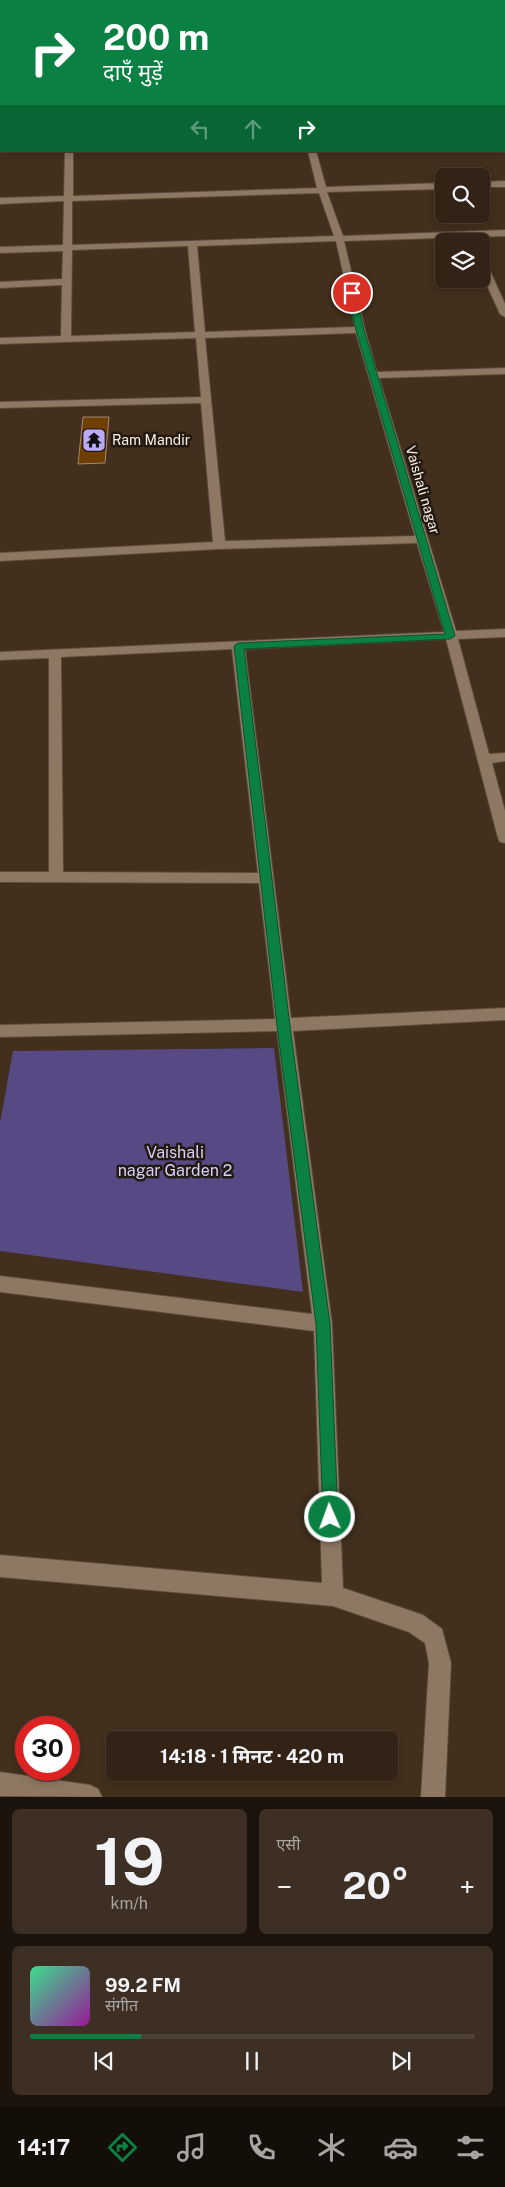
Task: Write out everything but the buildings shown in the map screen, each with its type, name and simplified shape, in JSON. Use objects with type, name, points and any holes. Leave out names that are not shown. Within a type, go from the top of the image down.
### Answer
[{"type":"street","points":[[66,339],[69,152]]},
{"type":"street","name":"Vaishali nagar","points":[[312,152],[322,190],[339,237],[360,330],[450,636],[505,838]]},
{"type":"street","points":[[490,185],[505,184]]},
{"type":"street","points":[[0,201],[435,186]]},
{"type":"street","points":[[490,235],[505,233]]},
{"type":"street","points":[[0,250],[339,237],[435,238]]},
{"type":"street","points":[[192,243],[219,544]]},
{"type":"street","points":[[490,281],[504,311]]},
{"type":"street","points":[[0,285],[67,282]]},
{"type":"street","points":[[0,341],[360,330]]},
{"type":"street","points":[[374,375],[505,371]]},
{"type":"street","points":[[0,406],[206,400]]},
{"type":"street","points":[[0,557],[219,544],[421,539]]},
{"type":"street","points":[[0,656],[505,633]]},
{"type":"street","points":[[238,646],[284,1026],[323,1324],[334,1595]]},
{"type":"street","points":[[55,654],[56,877]]},
{"type":"street","points":[[485,759],[505,757]]},
{"type":"street","points":[[0,877],[266,878]]},
{"type":"street","points":[[0,1031],[284,1026],[505,1014]]},
{"type":"street","points":[[0,1284],[323,1324]]},
{"type":"street","points":[[0,1566],[334,1595],[415,1623],[434,1637],[440,1663],[433,1797]]},
{"type":"street","points":[[0,1784],[90,1797]]},
{"type":"green space","name":"Vaishali nagar Garden 2","points":[[274,1048],[303,1292],[0,1251],[0,1123],[13,1051]]},
{"type":"place","name":"Ram Mandir","points":[[94,440]]},
{"type":"route","points":[[330,1517],[323,1324],[284,1026],[238,646],[450,636],[360,330],[352,293]]}]
